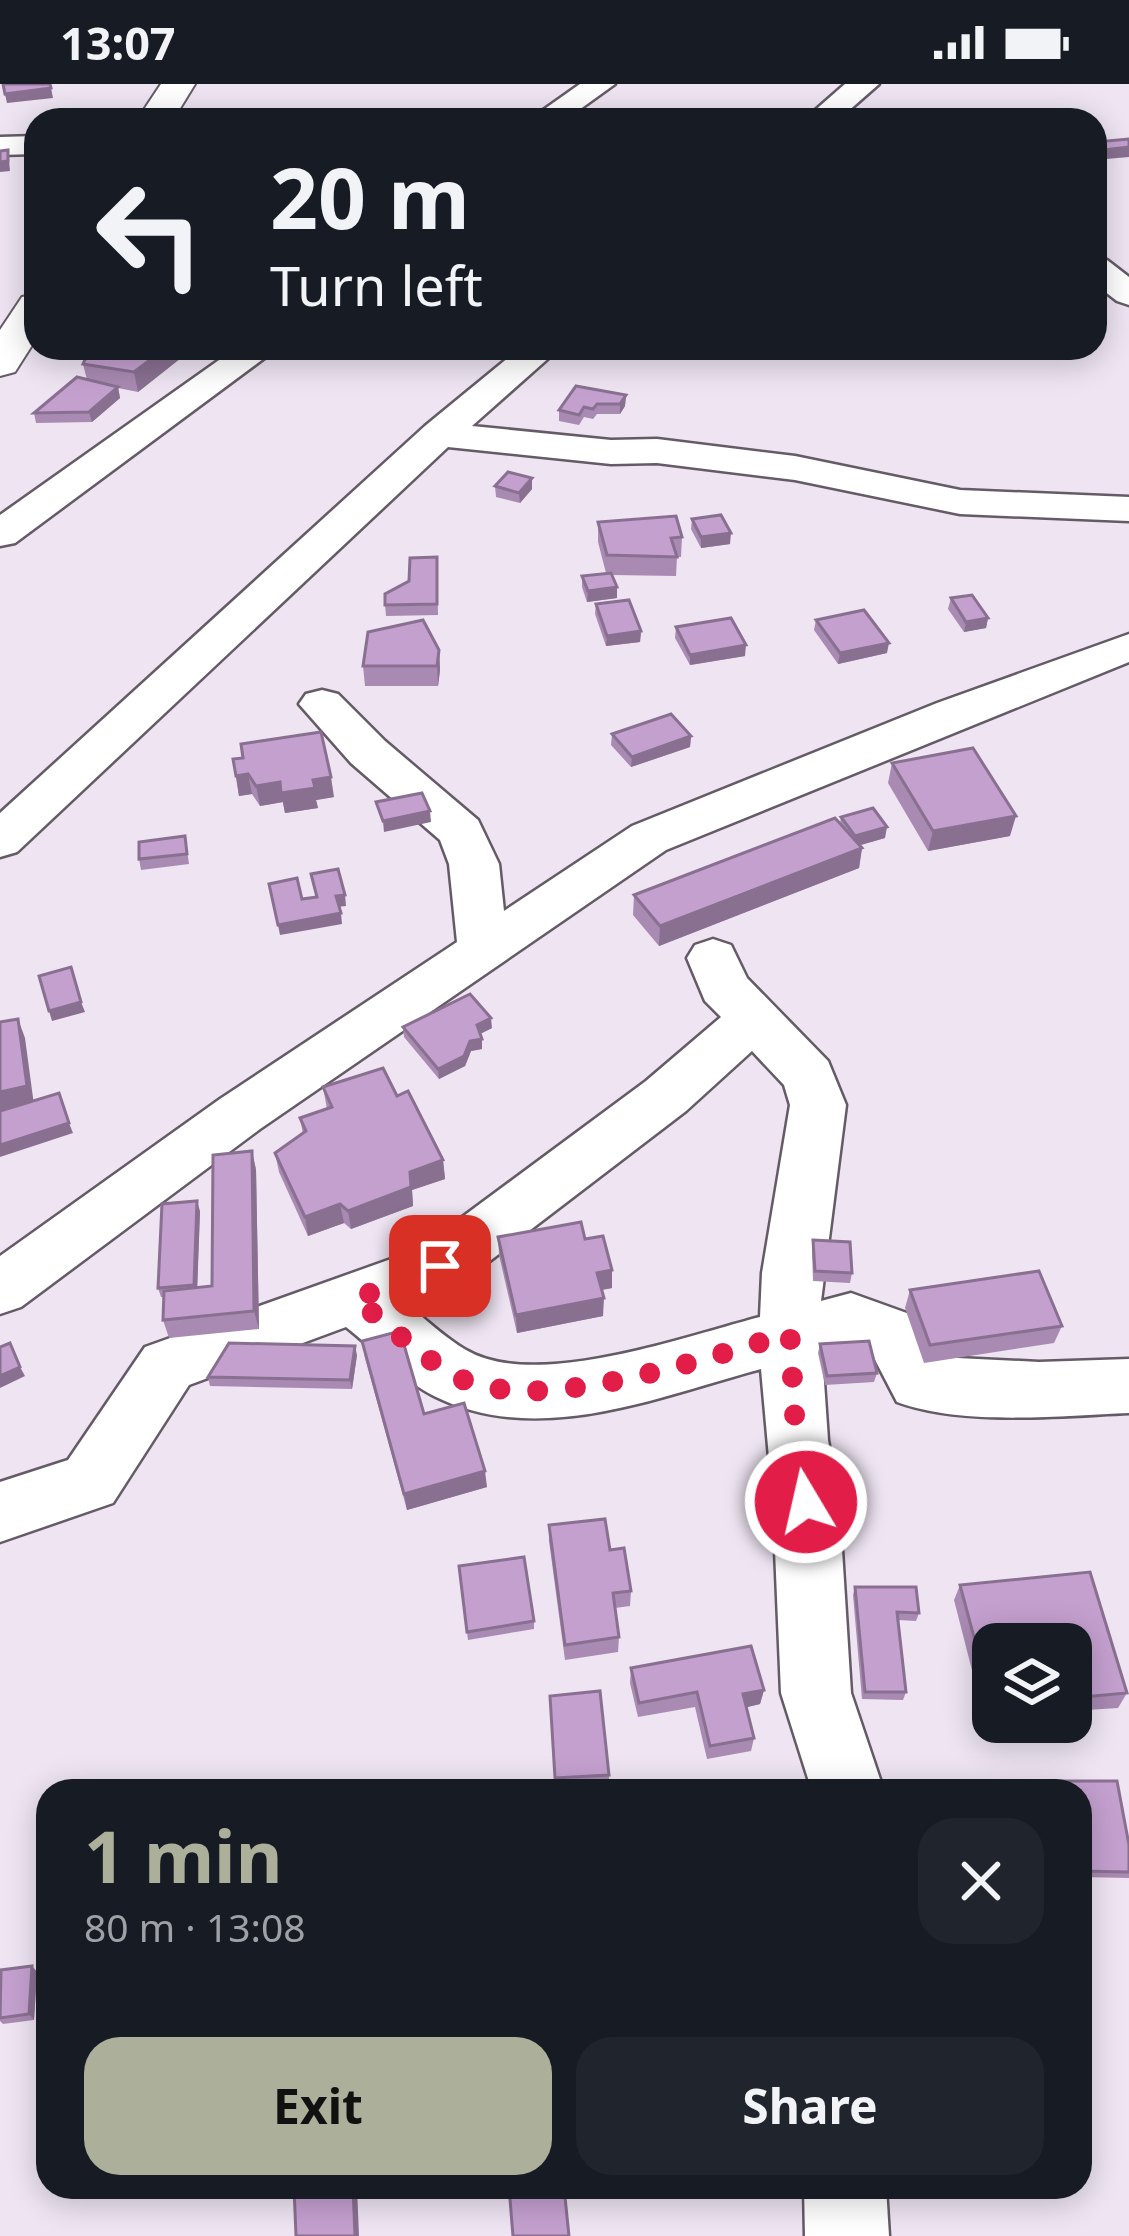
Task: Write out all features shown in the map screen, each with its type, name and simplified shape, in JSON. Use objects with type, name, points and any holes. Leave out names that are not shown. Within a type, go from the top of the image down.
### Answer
[{"type":"street","points":[[562,108],[599,84]]},
{"type":"street","points":[[834,108],[864,84]]},
{"type":"street","points":[[1107,259],[1129,294]]},
{"type":"street","points":[[1,360],[24,325]]},
{"type":"street","points":[[0,534],[243,360]]},
{"type":"street","points":[[0,840],[439,434],[528,360]]},
{"type":"street","points":[[439,434],[611,452],[688,454],[795,468],[960,502],[1129,509]]},
{"type":"street","points":[[0,1289],[240,1114],[649,838],[1129,647]]},
{"type":"street","points":[[322,704],[368,752],[461,832],[474,864],[483,946]]},
{"type":"street","points":[[713,958],[724,987],[809,1076],[818,1105],[792,1273],[790,1334],[796,1440],[806,1502],[816,1693],[844,1779]]},
{"type":"street","points":[[0,1513],[90,1482],[167,1366],[440,1266],[665,1096],[753,1019]]},
{"type":"street","points":[[355,1299],[453,1376],[532,1394],[588,1388],[851,1319],[893,1334],[919,1383],[1039,1389],[1129,1386]]},
{"type":"street","points":[[846,2199],[848,2236]]},
{"type":"building","points":[[3,84],[50,84],[51,88],[5,94]]},
{"type":"building","points":[[1129,139],[1129,147],[1107,150],[1107,141]]},
{"type":"building","points":[[85,360],[150,360],[134,372],[83,364]]},
{"type":"building","points":[[77,377],[118,387],[89,412],[34,413]]},
{"type":"building","points":[[576,386],[626,395],[620,404],[584,407],[579,415],[559,410]]},
{"type":"building","points":[[508,472],[532,478],[519,493],[495,486]]},
{"type":"building","points":[[721,515],[731,533],[701,537],[692,519]]},
{"type":"building","points":[[676,516],[682,537],[671,538],[677,557],[607,555],[598,522]]},
{"type":"building","points":[[437,557],[437,604],[385,605],[385,594],[409,581],[410,558]]},
{"type":"building","points":[[611,573],[617,587],[588,591],[582,576]]},
{"type":"building","points":[[972,595],[988,618],[966,622],[951,598]]},
{"type":"building","points":[[629,600],[641,631],[607,636],[596,604]]},
{"type":"building","points":[[864,610],[889,643],[840,653],[816,620]]},
{"type":"building","points":[[731,618],[746,645],[690,655],[676,627]]},
{"type":"building","points":[[423,620],[439,650],[437,666],[363,666],[368,632]]},
{"type":"building","points":[[671,714],[691,736],[632,757],[612,734]]},
{"type":"building","points":[[321,732],[331,777],[313,780],[315,788],[281,793],[280,782],[256,786],[248,774],[236,776],[233,759],[243,758],[241,744]]},
{"type":"building","points":[[973,748],[1016,816],[933,831],[892,763]]},
{"type":"building","points":[[422,793],[430,811],[383,821],[376,802]]},
{"type":"building","points":[[873,808],[887,827],[855,836],[841,817]]},
{"type":"building","points":[[835,818],[862,848],[660,926],[634,895]]},
{"type":"building","points":[[185,836],[187,854],[139,859],[139,842]]},
{"type":"building","points":[[338,869],[345,895],[336,896],[341,913],[278,925],[269,884],[297,878],[302,899],[317,897],[311,874]]},
{"type":"building","points":[[71,967],[81,1002],[49,1011],[39,976]]},
{"type":"building","points":[[470,994],[491,1018],[477,1025],[482,1039],[470,1041],[464,1056],[438,1069],[403,1027]]},
{"type":"building","points":[[18,1019],[27,1086],[0,1092],[0,1022]]},
{"type":"building","points":[[383,1068],[397,1096],[408,1091],[443,1160],[410,1172],[411,1187],[348,1211],[340,1204],[305,1217],[275,1153],[306,1131],[300,1118],[332,1107],[323,1087]]},
{"type":"building","points":[[59,1093],[69,1123],[0,1145],[0,1111]]},
{"type":"building","points":[[252,1151],[254,1311],[163,1320],[164,1291],[212,1286],[213,1155]]},
{"type":"building","points":[[197,1201],[194,1285],[158,1288],[162,1204]]},
{"type":"building","points":[[581,1222],[585,1239],[603,1236],[612,1270],[597,1273],[604,1298],[516,1315],[498,1237]]},
{"type":"building","points":[[813,1240],[850,1242],[852,1273],[815,1271]]},
{"type":"building","points":[[1039,1271],[1062,1326],[930,1345],[910,1290]]},
{"type":"building","points":[[400,1331],[424,1414],[464,1403],[485,1471],[404,1494],[362,1341]]},
{"type":"building","points":[[869,1341],[877,1373],[827,1376],[820,1344]]},
{"type":"building","points":[[10,1343],[20,1367],[0,1376],[0,1347]]},
{"type":"building","points":[[229,1343],[355,1346],[350,1380],[208,1377]]},
{"type":"building","points":[[605,1519],[610,1550],[624,1548],[631,1591],[613,1593],[619,1637],[565,1645],[549,1525]]},
{"type":"building","points":[[524,1557],[534,1621],[467,1632],[459,1566]]},
{"type":"building","points":[[1090,1572],[1127,1693],[1092,1696],[1092,1623],[972,1623],[972,1630],[960,1585]]},
{"type":"building","points":[[855,1587],[916,1587],[919,1613],[897,1612],[906,1692],[865,1692]]},
{"type":"building","points":[[751,1646],[764,1690],[743,1694],[754,1738],[710,1746],[697,1692],[639,1703],[631,1668]]},
{"type":"building","points":[[600,1691],[609,1775],[555,1778],[550,1696]]},
{"type":"building","points":[[1092,1781],[1117,1781],[1129,1872],[1092,1871]]},
{"type":"building","points":[[32,1966],[29,2014],[0,2018],[1,1970]]},
{"type":"building","points":[[294,2199],[353,2199],[355,2236],[296,2236]]},
{"type":"building","points":[[510,2199],[565,2199],[569,2236],[513,2236]]},
{"type":"route","points":[[440,1266],[355,1299],[453,1376],[532,1394],[588,1388],[790,1334],[796,1440],[806,1502]]}]
